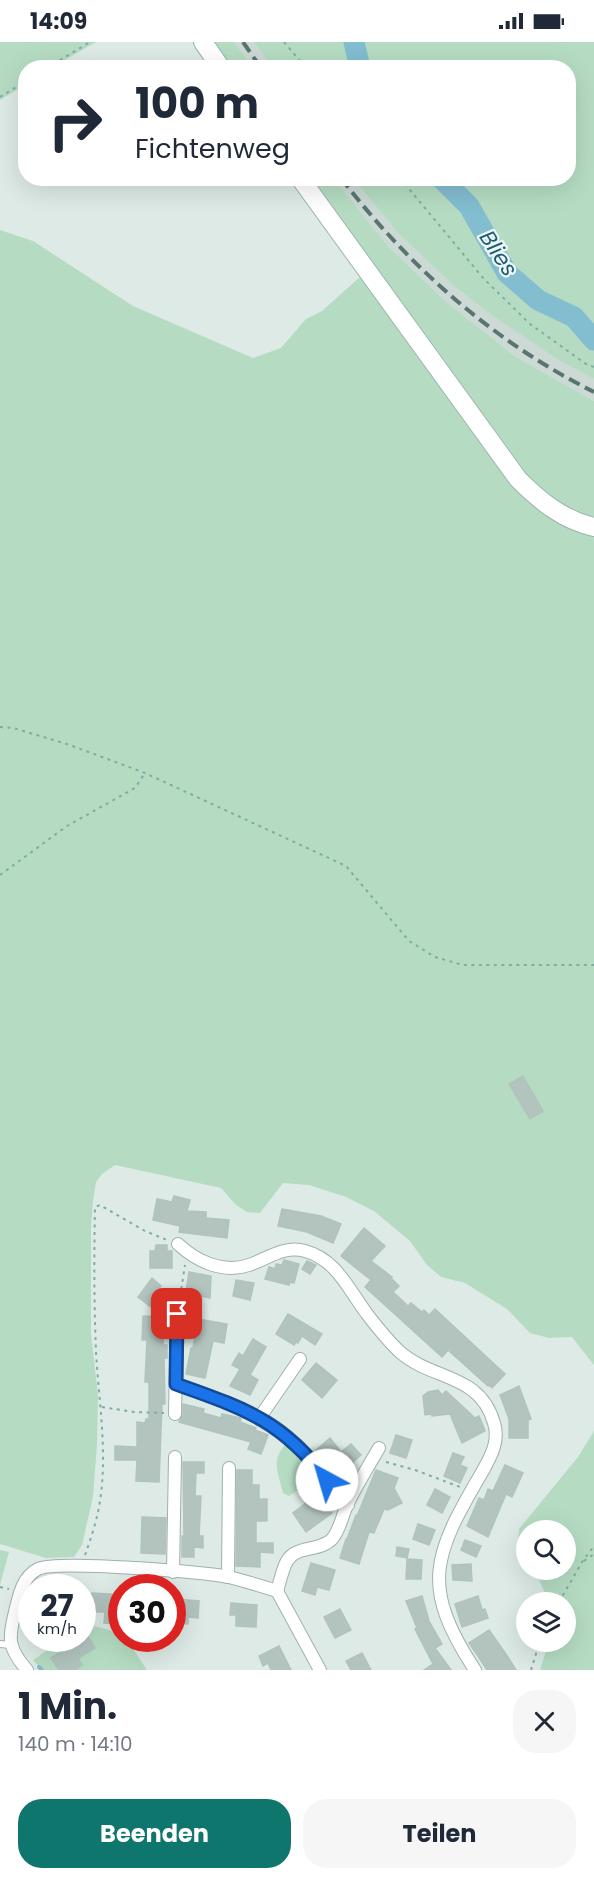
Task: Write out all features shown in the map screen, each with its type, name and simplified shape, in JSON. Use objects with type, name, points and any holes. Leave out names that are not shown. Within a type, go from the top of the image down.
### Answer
[{"type":"main road","points":[[203,42],[215,60]]},
{"type":"main road","points":[[306,186],[518,479],[538,499],[564,516],[594,527]]},
{"type":"street","points":[[178,1244],[189,1254],[204,1262],[237,1268],[248,1266],[278,1252],[303,1250],[316,1255],[334,1268],[367,1314],[400,1352],[425,1368],[454,1379],[484,1399],[495,1427],[494,1449],[445,1540],[439,1574],[440,1601],[448,1625],[475,1670]]},
{"type":"street","points":[[175,1414],[177,1314]]},
{"type":"street","points":[[260,1417],[300,1359]]},
{"type":"street","points":[[176,1384],[228,1402],[260,1417],[297,1444],[348,1505]]},
{"type":"street","points":[[277,1592],[286,1561],[291,1555],[323,1545],[331,1540],[376,1453]]},
{"type":"street","points":[[173,1572],[175,1457]]},
{"type":"street","points":[[228,1577],[229,1468]]},
{"type":"street","points":[[27,1670],[5,1644],[25,1580],[37,1569],[53,1565],[87,1570],[173,1572],[228,1577],[277,1592],[321,1670]]},
{"type":"path","points":[[60,60],[90,42]]},
{"type":"path","points":[[284,42],[299,60]]},
{"type":"path","points":[[0,97],[18,86]]},
{"type":"path","points":[[407,186],[484,279],[530,324],[586,364],[594,367]]},
{"type":"path","points":[[0,727],[13,728],[67,744],[145,773],[346,866],[409,941],[435,957],[463,965],[594,965]]},
{"type":"path","points":[[0,876],[67,826],[135,788],[145,773]]},
{"type":"path","points":[[87,1570],[99,1510],[102,1481],[102,1407],[97,1366],[94,1279],[95,1207],[100,1205],[145,1231],[178,1244]]},
{"type":"path","points":[[177,1314],[183,1272],[189,1254]]},
{"type":"path","points":[[102,1407],[134,1412],[175,1414]]},
{"type":"path","points":[[376,1453],[471,1492]]},
{"type":"path","points":[[565,1592],[594,1546]]},
{"type":"path","points":[[582,1562],[594,1554]]},
{"type":"path","points":[[0,1587],[10,1589]]},
{"type":"path","points":[[531,1670],[537,1652]]},
{"type":"shaded area","points":[[234,42],[254,42],[267,60],[248,60]]},
{"type":"shaded area","points":[[340,186],[359,186],[399,234],[454,286],[486,311],[594,379],[594,401],[516,357],[444,300],[388,246]]},
{"type":"green space","points":[[0,42],[96,42],[65,60],[18,60],[18,89],[0,100]]},
{"type":"green space","points":[[192,42],[234,42],[248,60],[205,60]]},
{"type":"green space","points":[[254,42],[594,42],[594,379],[557,359],[486,311],[454,286],[399,234],[359,186],[576,186],[576,60],[267,60]]},
{"type":"green space","points":[[294,186],[340,186],[388,246],[444,300],[516,357],[594,401],[594,1365],[572,1337],[549,1338],[530,1333],[507,1309],[465,1283],[441,1277],[427,1265],[410,1241],[374,1211],[346,1197],[309,1185],[283,1183],[260,1213],[247,1212],[236,1205],[221,1188],[115,1165],[102,1174],[96,1182],[91,1227],[91,1334],[98,1395],[93,1497],[82,1545],[74,1557],[46,1558],[0,1544],[0,230],[33,241],[133,306],[253,358],[281,348],[306,319],[322,311],[360,277]]},
{"type":"green space","points":[[594,1431],[594,1670],[540,1670],[546,1652],[576,1652],[576,1592],[545,1592],[539,1580],[576,1580],[576,1520],[526,1520],[578,1457]]},
{"type":"green space","points":[[287,1443],[306,1462],[316,1478],[289,1496],[283,1493],[277,1466],[278,1455]]},
{"type":"green space","points":[[0,1550],[9,1552],[0,1585]]},
{"type":"green space","points":[[96,1627],[108,1630],[108,1652],[135,1652],[147,1670],[42,1670],[33,1660],[45,1652],[96,1652]]},
{"type":"building","points":[[523,1076],[543,1111],[530,1119],[509,1084]]},
{"type":"building","points":[[174,1196],[190,1200],[187,1211],[206,1212],[206,1218],[229,1220],[227,1238],[179,1232],[180,1226],[153,1220],[157,1199],[172,1202]]},
{"type":"building","points":[[282,1209],[321,1216],[341,1224],[333,1243],[307,1232],[278,1226]]},
{"type":"building","points":[[364,1228],[385,1246],[371,1261],[392,1277],[399,1286],[393,1292],[408,1306],[411,1303],[429,1315],[435,1309],[505,1374],[492,1388],[448,1350],[442,1357],[365,1287],[371,1280],[341,1256]]},
{"type":"building","points":[[156,1245],[167,1245],[167,1251],[172,1251],[172,1268],[150,1268],[150,1251],[155,1251]]},
{"type":"building","points":[[284,1260],[299,1264],[294,1283],[290,1282],[289,1285],[265,1279],[269,1267],[275,1269],[276,1264],[282,1265]]},
{"type":"building","points":[[307,1261],[316,1265],[310,1274],[302,1269]]},
{"type":"building","points":[[189,1272],[211,1276],[210,1298],[196,1295],[195,1307],[184,1305]]},
{"type":"building","points":[[152,1278],[163,1291],[159,1296],[163,1299],[155,1310],[138,1297]]},
{"type":"building","points":[[236,1280],[254,1283],[250,1300],[233,1296]]},
{"type":"building","points":[[288,1314],[322,1334],[315,1345],[302,1336],[294,1345],[276,1334]]},
{"type":"building","points":[[143,1316],[164,1317],[163,1345],[167,1345],[167,1358],[164,1358],[165,1404],[162,1404],[159,1482],[136,1481],[137,1460],[115,1460],[115,1446],[137,1447],[137,1422],[145,1423],[146,1419],[149,1419],[149,1382],[145,1382],[147,1340],[142,1340]]},
{"type":"building","points":[[198,1319],[227,1324],[224,1343],[213,1341],[205,1378],[186,1374]]},
{"type":"building","points":[[253,1339],[266,1347],[250,1375],[258,1380],[250,1395],[230,1386],[240,1369],[232,1365],[239,1353],[243,1356]]},
{"type":"building","points":[[316,1363],[337,1380],[322,1398],[302,1380]]},
{"type":"building","points":[[519,1386],[531,1419],[528,1420],[528,1438],[509,1438],[509,1419],[500,1395]]},
{"type":"building","points":[[438,1390],[442,1395],[446,1391],[475,1418],[479,1416],[485,1431],[462,1443],[450,1414],[425,1415],[423,1396],[428,1392]]},
{"type":"building","points":[[183,1404],[204,1409],[203,1413],[221,1418],[222,1414],[241,1418],[240,1422],[268,1435],[261,1454],[248,1449],[251,1442],[179,1422],[183,1415]]},
{"type":"building","points":[[396,1435],[412,1440],[406,1458],[390,1453]]},
{"type":"building","points":[[330,1438],[341,1452],[351,1444],[361,1455],[353,1462],[351,1460],[334,1475],[315,1451]]},
{"type":"building","points":[[453,1453],[464,1457],[460,1465],[467,1468],[460,1483],[444,1476]]},
{"type":"building","points":[[183,1462],[204,1462],[204,1473],[196,1473],[195,1496],[201,1496],[199,1536],[203,1536],[203,1548],[194,1547],[194,1557],[182,1557]]},
{"type":"building","points":[[505,1465],[523,1473],[512,1497],[506,1494],[488,1537],[467,1526],[479,1498],[484,1500],[488,1489],[493,1491]]},
{"type":"building","points":[[237,1470],[252,1470],[252,1485],[259,1485],[259,1499],[267,1499],[267,1521],[256,1521],[256,1543],[273,1543],[273,1553],[260,1552],[260,1567],[236,1566]]},
{"type":"building","points":[[376,1470],[398,1478],[394,1488],[402,1503],[388,1510],[384,1509],[374,1533],[369,1532],[359,1564],[340,1558]]},
{"type":"building","points":[[435,1489],[450,1497],[442,1513],[427,1505]]},
{"type":"building","points":[[318,1494],[332,1513],[306,1532],[293,1513]]},
{"type":"building","points":[[142,1517],[166,1518],[165,1554],[141,1553]]},
{"type":"building","points":[[418,1524],[435,1530],[429,1545],[413,1539]]},
{"type":"building","points":[[465,1540],[481,1546],[476,1557],[461,1550]]},
{"type":"building","points":[[397,1547],[409,1549],[407,1558],[396,1556]]},
{"type":"building","points":[[407,1559],[422,1560],[421,1579],[406,1579]]},
{"type":"building","points":[[311,1563],[335,1570],[329,1590],[317,1587],[315,1595],[302,1591]]},
{"type":"building","points":[[471,1564],[472,1581],[453,1580],[452,1565]]},
{"type":"building","points":[[96,1593],[108,1594],[108,1623],[104,1623],[105,1612],[96,1612]]},
{"type":"building","points":[[422,1596],[429,1621],[442,1644],[435,1648],[451,1670],[424,1670],[433,1664],[415,1629],[417,1628],[406,1601]]},
{"type":"building","points":[[478,1596],[482,1610],[485,1609],[488,1618],[462,1627],[455,1604]]},
{"type":"building","points":[[186,1600],[199,1601],[198,1618],[188,1617],[188,1624],[186,1624]]},
{"type":"building","points":[[231,1603],[257,1605],[256,1627],[236,1626],[236,1615],[230,1615]]},
{"type":"building","points":[[340,1609],[351,1630],[335,1638],[324,1617]]},
{"type":"building","points":[[489,1630],[516,1670],[487,1670],[469,1643]]},
{"type":"building","points":[[279,1646],[291,1670],[271,1670],[268,1663],[263,1666],[259,1656]]},
{"type":"building","points":[[60,1652],[88,1652],[78,1658],[82,1665],[75,1670],[59,1670],[51,1658]]},
{"type":"building","points":[[362,1653],[371,1670],[351,1670],[346,1661]]},
{"type":"waterway","name":"Blies","points":[[354,42],[358,60]]},
{"type":"waterway","name":"Blies","points":[[449,186],[469,206],[507,273],[538,300],[574,317],[594,340]]},
{"type":"waterway","points":[[39,1667],[42,1670]]},
{"type":"railway","points":[[243,42],[255,60]]},
{"type":"railway","points":[[347,186],[395,242],[455,300],[522,350],[594,392]]},
{"type":"route","points":[[177,1314],[176,1384],[228,1402],[260,1417],[297,1444],[327,1480]]}]
